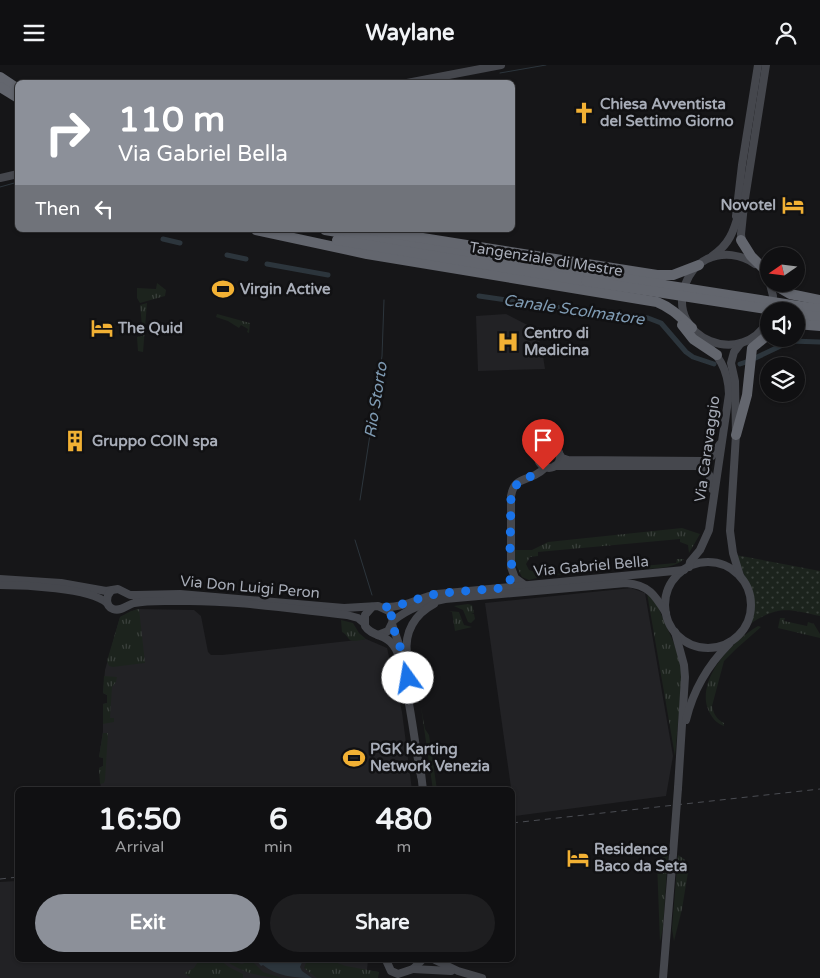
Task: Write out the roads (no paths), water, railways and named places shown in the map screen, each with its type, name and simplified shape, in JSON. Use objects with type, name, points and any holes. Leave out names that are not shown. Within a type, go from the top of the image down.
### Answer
[{"type":"highway","points":[[0,77],[15,87]]},
{"type":"highway","points":[[0,87],[15,97]]},
{"type":"highway","points":[[275,232],[657,275],[673,275],[699,265]]},
{"type":"highway","name":"Tangenziale di Mestre","points":[[294,232],[409,248],[760,308]]},
{"type":"highway","name":"Tangenziale di Mestre","points":[[332,232],[370,242]]},
{"type":"highway","points":[[742,240],[760,268]]},
{"type":"highway","points":[[409,248],[657,302],[671,309],[692,328]]},
{"type":"highway","name":"Tangenziale di Mestre","points":[[587,277],[760,308]]},
{"type":"highway","points":[[788,293],[795,296],[820,300]]},
{"type":"highway","points":[[790,293],[795,296]]},
{"type":"highway","points":[[671,309],[691,337],[717,355]]},
{"type":"highway","name":"Tangenziale di Mestre","points":[[805,313],[820,309]]},
{"type":"highway","name":"Tangenziale di Mestre","points":[[805,316],[820,317]]},
{"type":"highway","points":[[805,319],[820,327]]},
{"type":"highway","points":[[736,435],[747,395],[752,348],[760,338]]},
{"type":"street","points":[[423,80],[501,65]]},
{"type":"street","points":[[758,65],[742,165],[739,223],[745,252],[760,269]]},
{"type":"street","points":[[739,223],[764,65]]},
{"type":"street","points":[[692,328],[684,311],[683,293],[688,279],[699,265],[727,243],[739,223],[755,165],[770,65]]},
{"type":"street","points":[[0,178],[15,175]]},
{"type":"street","points":[[709,259],[722,255],[735,255],[757,265]]},
{"type":"street","name":"Via Caravaggio","points":[[687,569],[706,537],[711,516],[724,437],[729,384],[725,367],[717,355],[692,328]]},
{"type":"street","points":[[701,337],[720,345],[741,343],[760,334]]},
{"type":"street","name":"Via Caravaggio","points":[[741,343],[734,352],[731,363],[735,381],[736,435],[730,531],[732,553],[742,580]]},
{"type":"street","points":[[535,475],[539,467],[538,455],[544,447],[554,448],[562,458],[568,460],[703,461],[710,459],[724,437]]},
{"type":"street","points":[[555,466],[559,460],[559,454]]},
{"type":"street","points":[[539,461],[546,467]]},
{"type":"street","points":[[526,586],[519,582],[513,574],[510,553],[512,489],[523,479],[535,475],[546,467],[701,467],[707,471],[712,482],[711,516]]},
{"type":"street","points":[[663,978],[685,677],[684,665],[675,632],[666,613],[666,601],[669,589],[675,579],[687,569],[708,563],[721,565],[733,571],[742,580],[750,596],[750,614],[742,631],[722,652],[699,684],[690,705],[682,736]]},
{"type":"street","name":"Via Gabriel Bella","points":[[383,607],[396,607],[421,597],[437,594],[687,569]]},
{"type":"street","points":[[503,588],[508,584],[513,574]]},
{"type":"street","points":[[0,579],[61,583],[111,591],[118,589],[126,593],[128,600],[124,607],[115,610],[99,597],[72,591],[22,585],[0,585]]},
{"type":"street","name":"Via Gabriel Bella","points":[[392,622],[403,613],[419,605],[442,600],[626,583],[639,585],[654,593],[666,613]]},
{"type":"street","points":[[107,603],[107,595],[111,591]]},
{"type":"street","name":"Via Don Luigi Peron","points":[[126,593],[136,595],[180,594],[344,608],[372,607]]},
{"type":"street","name":"Via Gabriel Bella","points":[[408,678],[410,671],[406,640],[409,630],[418,615],[442,600]]},
{"type":"street","name":"Via Don Luigi Peron","points":[[124,607],[136,603],[181,601],[218,603],[351,615],[361,619],[364,623]]},
{"type":"street","points":[[421,776],[404,658],[389,611],[383,607],[372,607],[364,615],[364,623],[369,631],[392,643],[399,656],[407,688],[421,776],[423,787]]},
{"type":"street","points":[[378,635],[385,633],[392,622]]},
{"type":"street","points":[[675,632],[687,643],[702,648],[718,647],[733,640]]},
{"type":"street","points":[[386,962],[392,975],[458,971]]},
{"type":"street","points":[[407,973],[420,962]]},
{"type":"street","points":[[439,962],[458,971],[482,978]]},
{"type":"waterway","points":[[500,73],[546,65]]},
{"type":"waterway","points":[[0,187],[15,183]]},
{"type":"waterway","name":"Canale Scolmatore","points":[[163,239],[180,243]]},
{"type":"waterway","name":"Canale Scolmatore","points":[[227,255],[246,259]]},
{"type":"waterway","name":"Canale Scolmatore","points":[[267,264],[328,275]]},
{"type":"waterway","name":"Canale Scolmatore","points":[[479,296],[648,318],[661,323],[686,352],[693,357],[714,364]]},
{"type":"waterway","name":"Rio Storto","points":[[360,500],[382,356],[384,300]]},
{"type":"waterway","name":"Canale Scolmatore","points":[[740,364],[791,341],[820,342]]},
{"type":"waterway","name":"Rio Storto","points":[[355,540],[372,595]]},
{"type":"railway","points":[[515,823],[820,789]]},
{"type":"railway","points":[[0,879],[15,877]]},
{"type":"place","name":"Chiesa Avventista del Settimo Giorno","points":[[584,113]]},
{"type":"place","name":"Novotel","points":[[793,205]]},
{"type":"place","name":"Virgin Active","points":[[223,289]]},
{"type":"place","name":"The Quid","points":[[102,328]]},
{"type":"place","name":"Centro di Medicina","points":[[508,342]]},
{"type":"place","name":"Gruppo COIN spa","points":[[75,441]]},
{"type":"place","name":"PGK Karting Network Venezia","points":[[354,758]]},
{"type":"place","name":"Residence Baco da Seta","points":[[578,858]]}]
